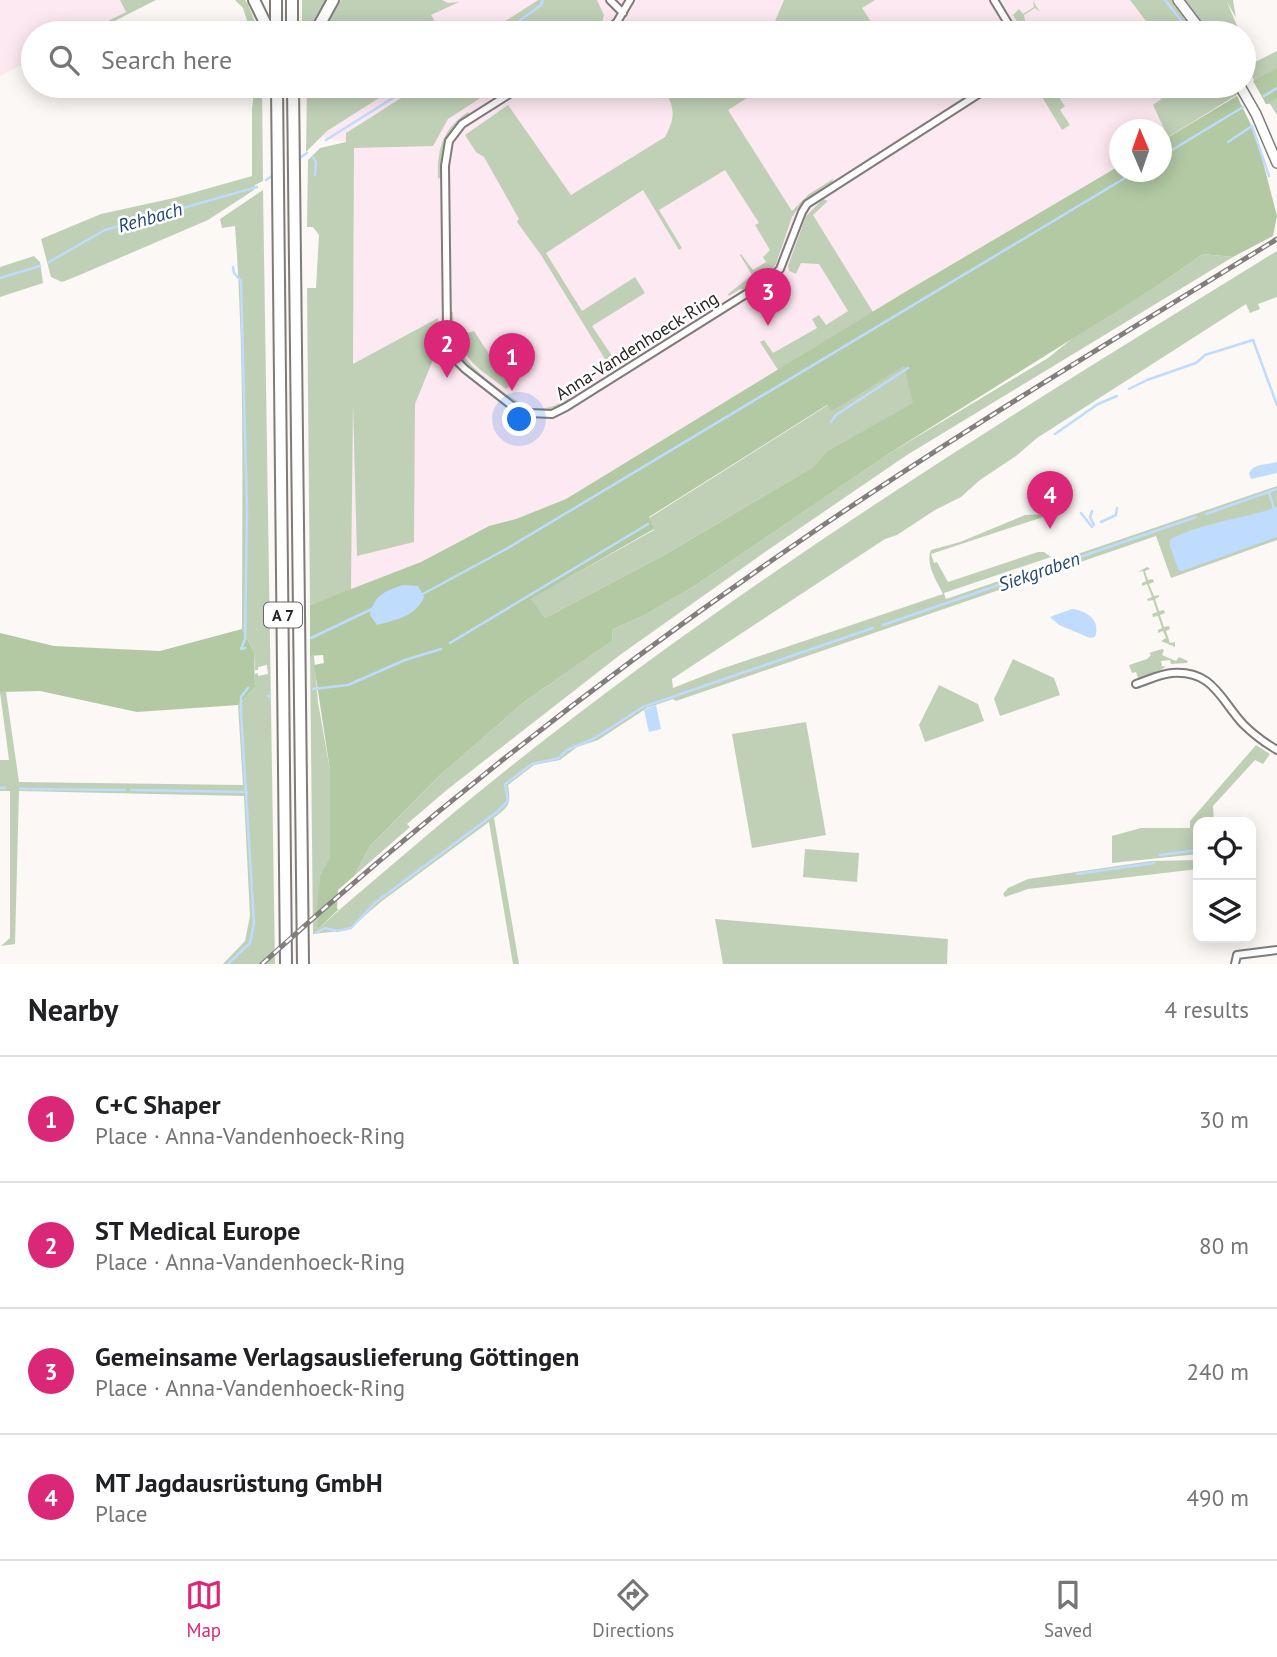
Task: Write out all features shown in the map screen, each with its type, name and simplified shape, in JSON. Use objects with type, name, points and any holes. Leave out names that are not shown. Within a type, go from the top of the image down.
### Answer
[{"type":"highway","points":[[254,0],[264,21]]},
{"type":"highway","points":[[276,0],[276,21]]},
{"type":"highway","points":[[292,0],[292,21]]},
{"type":"highway","points":[[322,21],[333,0]]},
{"type":"highway","name":"A 7","points":[[277,98],[286,964]]},
{"type":"highway","name":"A 7","points":[[293,98],[303,964]]},
{"type":"highway","points":[[293,106],[295,98]]},
{"type":"main road","points":[[1178,0],[1194,21]]},
{"type":"main road","points":[[1247,98],[1277,163]]},
{"type":"street","points":[[610,0],[623,13]]},
{"type":"street","points":[[615,21],[630,0]]},
{"type":"street","points":[[994,0],[1007,21]]},
{"type":"street","name":"Anna-Vandenhoeck-Ring","points":[[503,98],[462,124],[449,141],[444,166],[447,327],[453,354],[465,369],[511,405],[529,414],[542,415],[558,412],[573,404],[770,279],[780,270],[807,204],[972,98]]},
{"type":"street","points":[[1136,684],[1171,673],[1190,674],[1203,679],[1217,689],[1243,724],[1277,750]]},
{"type":"street","points":[[1235,964],[1237,956],[1277,950]]},
{"type":"shaded area","points":[[0,0],[120,0],[126,12],[108,21],[21,21],[21,65],[0,76]]},
{"type":"shaded area","points":[[364,0],[1173,0],[1189,21],[347,21]]},
{"type":"shaded area","points":[[322,98],[1225,98],[1214,111],[1172,135],[1172,119],[1109,119],[1109,172],[905,292],[566,499],[516,519],[489,526],[421,562],[351,590],[354,148],[347,142],[321,137]]},
{"type":"green space","points":[[120,0],[156,0],[115,21],[108,21],[126,12]]},
{"type":"green space","points":[[235,0],[245,0],[254,21],[247,21],[243,8]]},
{"type":"green space","points":[[302,0],[331,0],[319,21],[302,21]]},
{"type":"green space","points":[[341,0],[459,2],[431,15],[435,21],[326,21]]},
{"type":"green space","points":[[538,0],[597,0],[604,15],[602,21],[506,21]]},
{"type":"green space","points":[[784,0],[875,0],[862,8],[871,21],[775,21]]},
{"type":"green space","points":[[1130,0],[1173,0],[1189,21],[1146,21]]},
{"type":"green space","points":[[1184,0],[1233,0],[1236,18],[1227,2],[1235,21],[1199,21]]},
{"type":"green space","points":[[1033,1],[1040,12],[1035,8],[1024,15],[1025,21],[1017,21],[1013,15],[1019,9],[1023,14],[1034,7]]},
{"type":"green space","points":[[1277,51],[1277,115],[1270,104],[1266,104],[1256,84],[1256,62]]},
{"type":"green space","points":[[1277,68],[1277,98],[1266,104],[1256,86],[1256,79]]},
{"type":"green space","points":[[253,98],[262,98],[263,181],[255,185],[254,190],[208,220],[62,282],[51,277],[41,239],[101,214],[174,198],[252,176]]},
{"type":"green space","points":[[307,98],[379,98],[327,131],[306,152]]},
{"type":"green space","points":[[401,98],[480,98],[448,119],[433,146],[354,148],[353,364],[438,318],[435,355],[415,404],[414,542],[357,556],[353,404],[351,590],[310,605],[307,288],[316,288],[319,235],[313,227],[307,227],[308,160],[320,148],[346,142],[346,133]]},
{"type":"green space","points":[[747,98],[728,110],[792,211],[809,194],[833,179],[832,183],[799,207],[792,217],[776,264],[769,274],[746,290],[740,289],[729,296],[728,294],[752,275],[740,255],[753,270],[766,262],[763,257],[770,250],[755,225],[759,223],[725,170],[659,210],[682,248],[679,250],[643,190],[546,253],[582,311],[635,277],[645,293],[592,326],[612,356],[653,331],[656,331],[661,339],[614,369],[608,364],[541,255],[517,222],[519,219],[484,157],[476,152],[465,135],[508,105],[571,195],[665,137],[672,116],[669,99]]},
{"type":"green space","points":[[1043,98],[1059,98],[1065,106],[1060,110],[1070,125],[1062,130]]},
{"type":"green space","points":[[1163,98],[1232,98],[1172,135],[1172,119],[1160,119],[1153,105]]},
{"type":"green space","points":[[1234,98],[1238,98],[1256,135],[1277,216],[1273,236],[1233,257],[1203,254],[1163,282],[890,453],[696,585],[645,615],[613,629],[612,641],[524,702],[438,777],[370,846],[354,876],[338,890],[339,909],[318,929],[320,875],[330,858],[330,770],[314,665],[324,663],[323,655],[310,656],[310,605],[421,562],[489,526],[516,519],[566,499],[905,292],[1109,172],[1109,182],[1172,182],[1172,135]],"holes":[[[904,366],[913,403],[827,451],[813,467],[666,554],[545,618],[531,599],[654,529],[649,517],[827,405],[832,411]]]},
{"type":"green space","points":[[468,112],[446,141],[441,177],[438,179],[443,141],[452,126]]},
{"type":"green space","points":[[263,190],[275,964],[223,964],[245,941],[250,916],[244,796],[19,791],[15,944],[1,946],[10,938],[10,791],[0,791],[0,760],[9,760],[0,692],[6,692],[19,782],[243,785],[238,705],[255,687],[255,674],[268,674],[267,665],[255,670],[254,652],[242,629],[242,428],[238,276],[235,226],[222,228],[220,219]]},
{"type":"green space","points":[[823,199],[828,201],[813,215],[873,312],[778,370],[760,342],[764,340],[773,353],[817,328],[812,319],[819,315],[826,325],[848,311],[819,264],[801,263],[796,274],[789,271],[788,266],[806,216]]},
{"type":"green space","points":[[1277,251],[1277,297],[1258,304],[1260,309],[1250,313],[1246,304],[1037,438],[961,497],[897,535],[885,539],[672,679],[673,688],[721,669],[943,594],[931,567],[930,556],[931,550],[960,542],[1025,515],[1052,514],[931,554],[934,563],[937,562],[948,582],[1038,552],[1044,552],[1051,557],[944,593],[946,599],[1277,486],[1277,540],[1171,578],[1156,536],[676,701],[673,699],[647,708],[598,740],[577,747],[560,760],[534,765],[508,785],[508,804],[494,818],[519,964],[513,964],[489,822],[382,901],[348,930],[313,934],[310,656],[314,656],[318,702],[330,770],[330,859],[320,875],[318,929],[526,754],[734,600],[949,456]]},
{"type":"green space","points":[[1203,254],[1233,257],[907,455],[765,552],[620,655],[448,789],[407,824],[410,827],[354,876],[370,846],[438,777],[524,702],[612,641],[613,629],[645,615],[696,585],[890,453],[1048,358],[1083,330],[1163,282]]},
{"type":"green space","points":[[34,256],[40,262],[43,283],[0,297],[0,267]]},
{"type":"green space","points":[[450,312],[453,312],[454,336],[460,352],[478,372],[503,391],[534,408],[549,407],[570,398],[569,401],[538,411],[518,404],[492,387],[456,350]]},
{"type":"green space","points":[[474,331],[510,386],[506,389],[476,366],[460,344],[458,335]]},
{"type":"green space","points":[[904,365],[914,403],[827,451],[813,467],[666,554],[545,618],[530,599],[654,530],[649,518],[828,405],[832,410]]},
{"type":"green space","points":[[1147,567],[1150,569],[1145,571],[1148,580],[1153,579],[1154,582],[1149,584],[1154,596],[1159,595],[1155,599],[1159,611],[1164,610],[1165,613],[1160,615],[1164,627],[1169,626],[1170,629],[1166,631],[1170,643],[1175,642],[1175,647],[1161,641],[1166,638],[1163,631],[1158,633],[1162,628],[1158,616],[1153,617],[1152,614],[1157,612],[1153,600],[1147,599],[1152,597],[1147,584],[1142,586],[1146,581],[1143,571],[1138,572]]},
{"type":"green space","points":[[242,629],[254,652],[255,687],[238,705],[137,712],[40,691],[0,692],[0,633],[54,646],[160,651]]},
{"type":"green space","points":[[1162,649],[1162,655],[1176,661],[1179,657],[1188,661],[1187,663],[1171,664],[1170,660],[1161,661],[1162,666],[1166,667],[1139,681],[1136,672],[1132,673],[1129,665],[1147,659],[1151,655],[1149,653]]},
{"type":"green space","points":[[1013,659],[1054,678],[1060,695],[1000,716],[994,699]]},
{"type":"green space","points":[[939,685],[978,704],[984,721],[925,742],[919,725]]},
{"type":"green space","points":[[806,722],[826,835],[752,848],[732,734]]},
{"type":"green space","points":[[1256,745],[1270,754],[1263,764],[1255,760],[1213,806],[1214,817],[1193,817]]},
{"type":"green space","points":[[1193,818],[1193,855],[1112,863],[1112,836],[1141,828],[1190,828]]},
{"type":"green space","points":[[805,849],[859,853],[857,882],[803,877]]},
{"type":"green space","points":[[1193,860],[1193,870],[1028,889],[1005,897],[1003,894],[1008,888],[1028,879],[1151,861]]},
{"type":"green space","points":[[715,919],[948,939],[947,964],[723,964]]},
{"type":"water","points":[[1277,462],[1277,473],[1251,479],[1249,473],[1254,467]]},
{"type":"water","points":[[1277,507],[1277,537],[1182,571],[1178,569],[1169,543],[1171,539],[1196,529]]},
{"type":"water","points":[[403,585],[418,586],[424,597],[411,613],[377,625],[370,615],[377,598]]},
{"type":"water","points":[[1072,609],[1091,617],[1096,626],[1095,637],[1090,638],[1059,625],[1050,617]]},
{"type":"water","points":[[656,705],[661,729],[649,732],[644,710]]},
{"type":"waterway","name":"Rehbach","points":[[519,21],[541,5],[543,0]]},
{"type":"waterway","points":[[1165,0],[1182,21]]},
{"type":"waterway","points":[[1264,96],[1277,88]]},
{"type":"waterway","name":"Rehbach","points":[[326,140],[393,98]]},
{"type":"waterway","points":[[1172,150],[1243,107]]},
{"type":"waterway","points":[[1228,142],[1252,126],[1269,176]]},
{"type":"waterway","name":"Rehbach","points":[[298,159],[307,153]]},
{"type":"waterway","points":[[313,157],[316,162],[315,175]]},
{"type":"waterway","name":"Rehbach","points":[[266,180],[275,174]]},
{"type":"waterway","points":[[421,595],[508,548],[1118,182]]},
{"type":"waterway","name":"Rehbach","points":[[49,262],[105,230],[257,187]]},
{"type":"waterway","name":"Rehbach","points":[[0,278],[40,266]]},
{"type":"waterway","points":[[233,267],[234,273],[241,281],[247,510],[245,639],[241,649],[245,648]]},
{"type":"waterway","points":[[1129,389],[1196,363],[1205,355],[1253,340],[1277,405]]},
{"type":"waterway","points":[[831,422],[836,415],[908,368]]},
{"type":"waterway","points":[[1055,434],[1098,404],[1117,396]]},
{"type":"waterway","name":"Siekgraben","points":[[1206,514],[1277,489]]},
{"type":"waterway","points":[[1269,492],[1274,509]]},
{"type":"waterway","points":[[1101,522],[1116,515],[1117,508]]},
{"type":"waterway","points":[[1092,511],[1090,517],[1094,525]]},
{"type":"waterway","points":[[1081,513],[1092,527]]},
{"type":"waterway","name":"Siekgraben","points":[[883,625],[1196,517]]},
{"type":"waterway","points":[[450,643],[648,524]]},
{"type":"waterway","points":[[311,638],[374,608]]},
{"type":"waterway","points":[[316,933],[325,928],[337,931],[351,928],[376,902],[497,812],[508,801],[505,784],[532,764],[559,758],[567,750],[595,738],[643,707],[873,628]]},
{"type":"waterway","points":[[313,689],[348,685],[405,660],[441,649]]},
{"type":"waterway","points":[[228,964],[250,943],[254,923],[241,713],[241,697],[248,688]]},
{"type":"waterway","points":[[0,788],[5,788]]},
{"type":"waterway","points":[[20,789],[125,790]]},
{"type":"waterway","points":[[131,790],[247,792]]},
{"type":"waterway","points":[[1160,855],[1193,851]]},
{"type":"waterway","points":[[1077,874],[1154,863]]},
{"type":"railway","points":[[262,964],[451,801],[582,698],[716,600],[844,511],[967,431],[1277,239]]},
{"type":"place","name":"Gemeinsame Verlagsauslieferung Göttingen","points":[[768,326]]},
{"type":"place","name":"ST Medical Europe","points":[[447,378]]},
{"type":"place","name":"C+C Shaper","points":[[512,391]]},
{"type":"place","name":"MT Jagdausrüstung GmbH","points":[[1050,529]]}]
